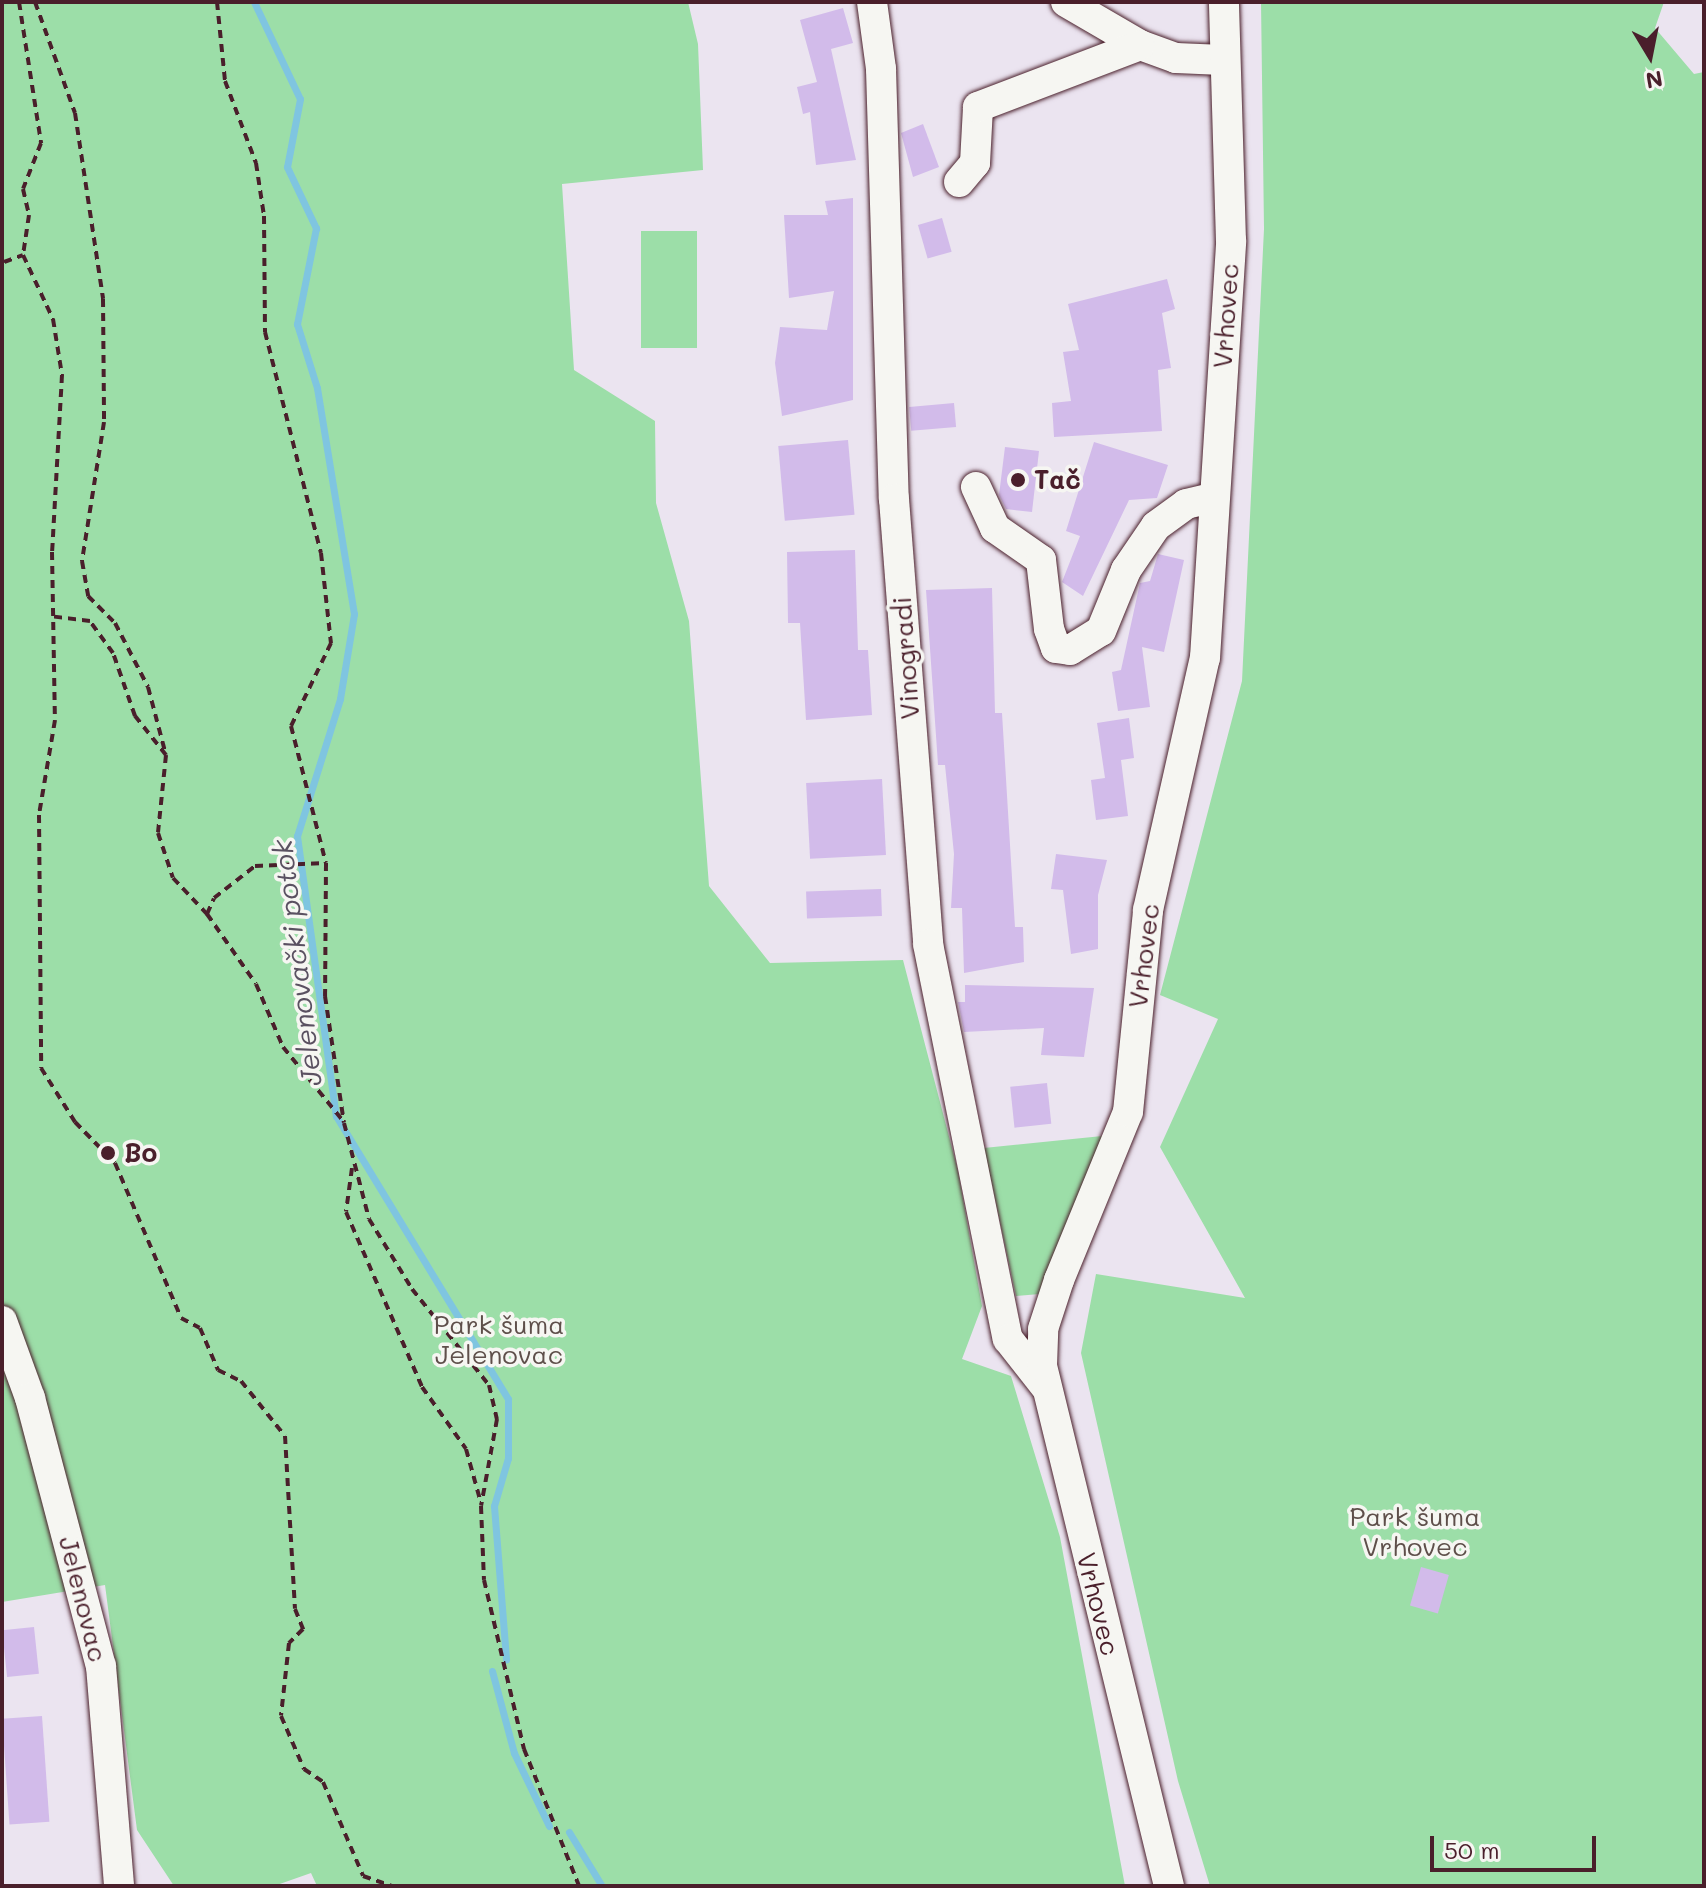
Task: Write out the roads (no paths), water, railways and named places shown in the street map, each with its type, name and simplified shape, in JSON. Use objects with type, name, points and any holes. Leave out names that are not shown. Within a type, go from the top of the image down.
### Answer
[{"type":"street","name":"Vinogradi","points":[[872,2],[881,69],[894,499],[928,944],[1001,1307],[1016,1355],[1045,1386]]},
{"type":"street","points":[[1066,2],[1140,45],[1176,58],[1223,60]]},
{"type":"street","name":"Vrhovec","points":[[1169,1886],[1045,1386],[1047,1316],[1128,1112],[1148,910],[1205,658],[1211,498],[1231,241],[1223,60],[1224,2]]},
{"type":"street","points":[[959,182],[975,163],[978,107],[1140,45]]},
{"type":"street","points":[[976,487],[995,528],[1041,560],[1056,648],[1088,645],[1139,546],[1186,504],[1211,498]]},
{"type":"street","points":[[1001,1307],[1018,1318],[1047,1316]]},
{"type":"street","name":"Jelenovac","points":[[2,1321],[34,1413],[101,1666],[119,1886]]},
{"type":"waterway","name":"Jelenovački potok","points":[[254,2],[300,99],[287,167],[316,228],[297,324],[317,388],[354,614],[340,699],[297,836],[336,1116],[508,1399],[508,1458],[494,1506],[506,1660]]},
{"type":"waterway","name":"Jelenovački potok","points":[[492,1671],[514,1753],[549,1826]]},
{"type":"waterway","name":"Jelenovački potok","points":[[569,1832],[602,1886]]},
{"type":"place","name":"Tač","points":[[1018,480]]},
{"type":"place","name":"Bo","points":[[108,1153]]},
{"type":"park label","name":"Park šuma Jelenovac","points":[[499,1340]]},
{"type":"park label","name":"Park šuma Vrhovec","points":[[1415,1532]]}]
